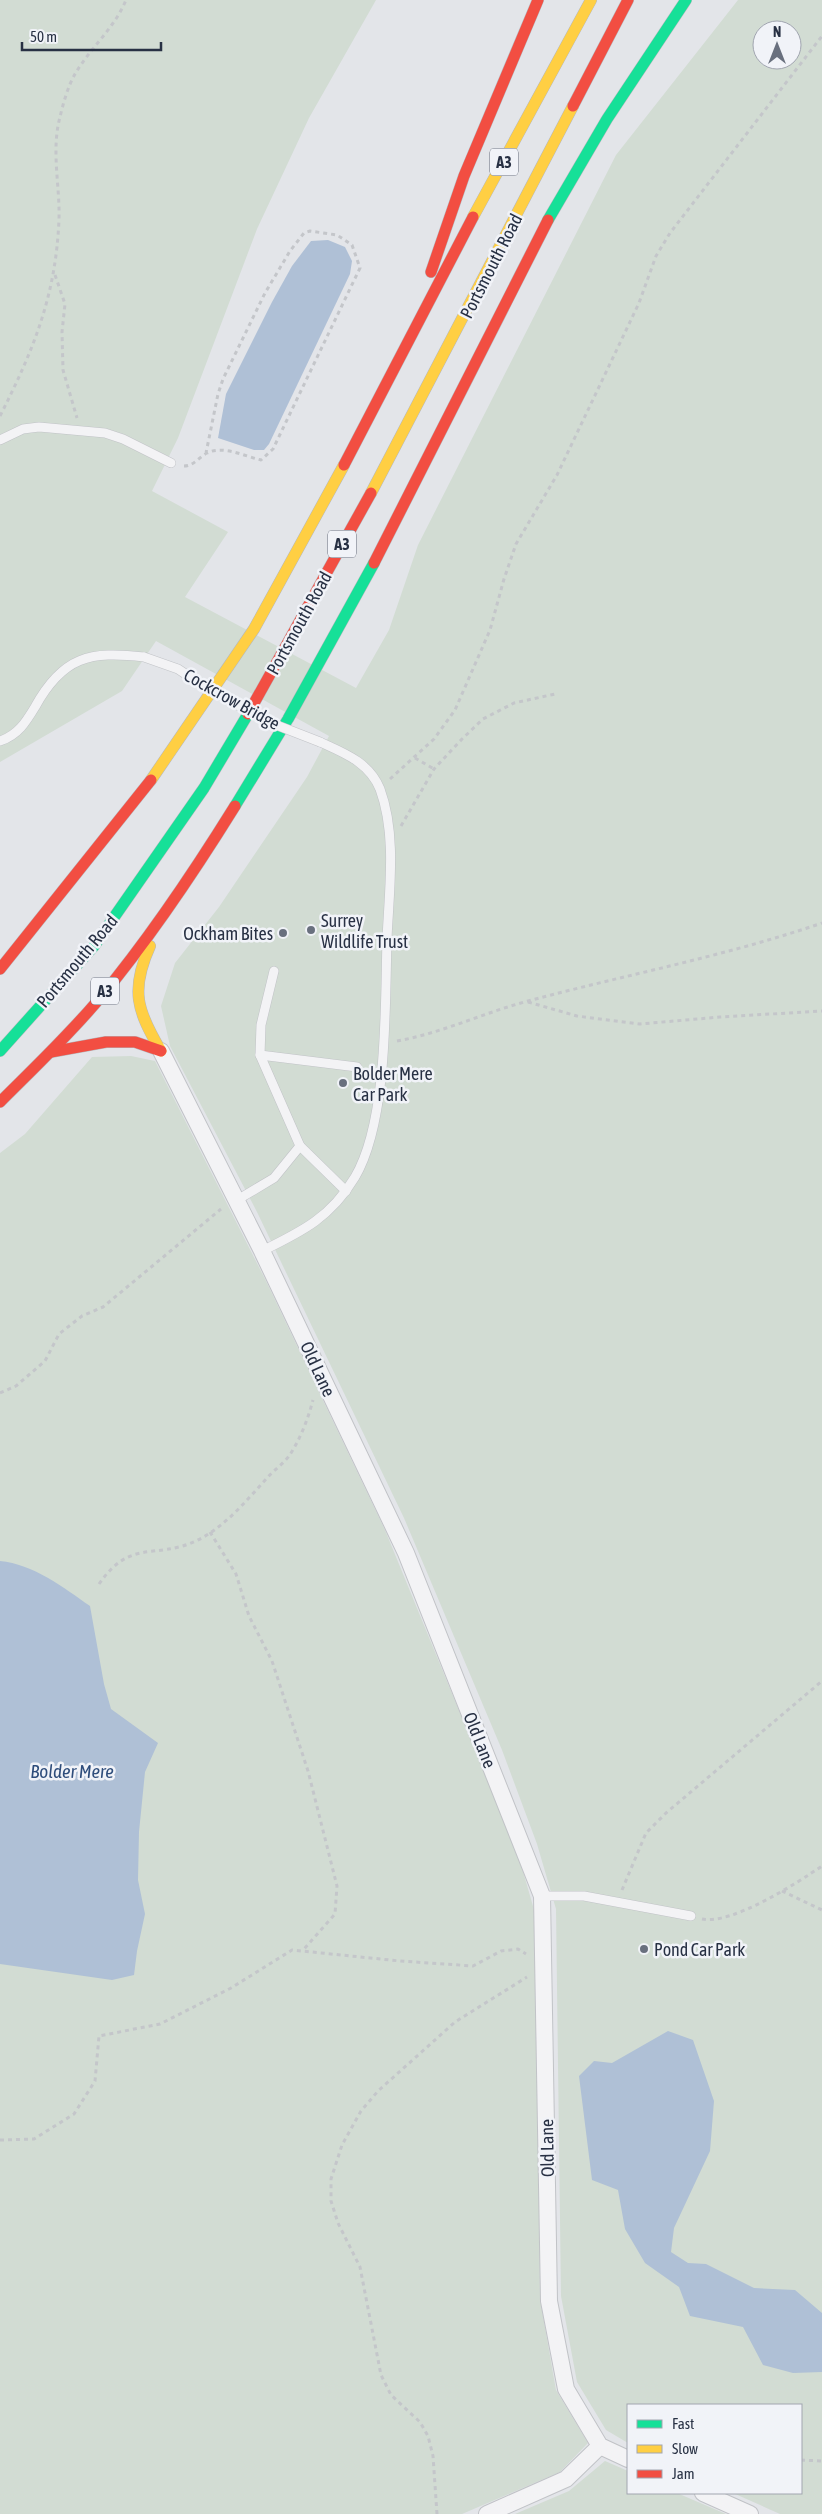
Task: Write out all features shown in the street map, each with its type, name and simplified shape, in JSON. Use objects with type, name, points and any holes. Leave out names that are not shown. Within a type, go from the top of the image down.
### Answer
[{"type":"highway","name":"A3","points":[[416,324],[439,244],[458,193],[538,0]]},
{"type":"highway","name":"Portsmouth Road","points":[[0,969],[161,768],[254,629],[377,404],[416,324],[591,0]]},
{"type":"highway","name":"Portsmouth Road","points":[[0,1051],[94,946],[204,788],[254,704],[398,445],[628,0]]},
{"type":"highway","name":"A3","points":[[0,1102],[51,1052],[127,964],[163,914],[270,753],[427,462],[484,343],[556,206],[582,159],[686,0]]},
{"type":"highway","name":"A3","points":[[161,1051],[146,1025],[139,1002],[138,976],[163,914]]},
{"type":"highway","points":[[51,1052],[106,1042],[135,1042],[161,1051]]},
{"type":"street","name":"Old Lane","points":[[161,1051],[262,1251],[406,1552],[542,1896],[536,1975],[550,2301],[566,2389],[600,2446]]},
{"type":"street","points":[[487,2514],[566,2479],[600,2446],[627,2459]]},
{"type":"street","points":[[705,2494],[750,2514]]},
{"type":"lane","points":[[0,440],[23,429],[39,427],[105,433],[123,439],[171,463]]},
{"type":"lane","name":"Cockcrow Bridge","points":[[0,741],[21,728],[57,675],[79,659],[109,655],[144,657],[178,669],[205,687],[266,721],[320,742],[364,765],[379,788],[385,808],[388,841],[386,998],[379,1093],[370,1139],[362,1162],[346,1191],[333,1206],[308,1228],[262,1251]]},
{"type":"lane","points":[[274,971],[260,1025],[260,1055],[300,1146],[346,1191]]},
{"type":"lane","points":[[260,1055],[357,1067]]},
{"type":"lane","points":[[237,1200],[274,1178],[300,1146]]},
{"type":"lane","points":[[542,1896],[584,1896],[691,1916]]},
{"type":"path","points":[[0,416],[35,343],[55,275],[60,200],[56,161],[59,118],[74,75],[120,15],[126,0]]},
{"type":"path","points":[[379,788],[434,740],[455,710],[490,630],[516,544],[557,475],[639,303],[656,256],[670,233],[822,36]]},
{"type":"path","points":[[171,463],[186,467],[206,453],[216,449],[227,450],[260,460],[274,449],[360,268],[352,245],[337,235],[310,231],[304,233],[290,251],[265,293],[223,379],[218,394],[206,453]]},
{"type":"path","points":[[55,275],[65,304],[62,332],[63,370],[75,408],[79,430]]},
{"type":"path","points":[[388,841],[408,818],[434,769],[462,738],[483,719],[514,703],[555,694]]},
{"type":"path","points":[[415,758],[434,769]]},
{"type":"path","points":[[382,1044],[444,1029],[526,1002],[698,958],[822,923]]},
{"type":"path","points":[[526,1002],[577,1016],[640,1024],[822,1011]]},
{"type":"path","points":[[0,1393],[16,1386],[45,1361],[59,1334],[82,1316],[103,1306],[174,1249],[216,1212],[237,1200]]},
{"type":"path","points":[[99,1584],[110,1568],[127,1556],[177,1548],[210,1532],[244,1503],[289,1456],[306,1423],[320,1373]]},
{"type":"path","points":[[210,1532],[236,1574],[250,1616],[272,1661],[308,1771],[337,1886],[335,1914],[304,1949]]},
{"type":"path","points":[[618,1903],[646,1833],[666,1813],[822,1681]]},
{"type":"path","points":[[691,1916],[705,1919],[727,1917],[782,1891],[822,1866]]},
{"type":"path","points":[[782,1891],[822,1910]]},
{"type":"path","points":[[0,2140],[34,2139],[74,2114],[95,2081],[99,2036],[160,2024],[231,1988],[292,1950],[304,1949],[400,1961],[473,1966],[501,1951],[518,1949],[527,1955],[528,1962]]},
{"type":"path","points":[[437,2514],[433,2456],[428,2436],[420,2422],[391,2395],[381,2375],[360,2267],[338,2223],[331,2202],[331,2179],[342,2145],[361,2111],[378,2090],[455,2022],[536,1975],[528,1969]]},
{"type":"path","points":[[802,2460],[822,2461]]},
{"type":"shaded area","points":[[0,0],[376,0],[309,118],[257,229],[178,438],[152,491],[228,532],[185,597],[356,688],[389,630],[418,545],[616,155],[738,0],[822,0],[822,2514],[780,2514],[735,2494],[802,2494],[802,2404],[627,2404],[627,2442],[606,2430],[577,2382],[561,2296],[556,1909],[537,1844],[502,1750],[404,1518],[257,1212],[170,1046],[161,1006],[175,963],[219,907],[307,777],[329,736],[156,641],[122,691],[0,762]]},
{"type":"shaded area","points":[[131,1056],[155,1061],[266,1281],[385,1530],[501,1813],[522,1868],[537,1920],[540,2299],[556,2390],[588,2443],[560,2472],[462,2514],[0,2514],[0,1153],[25,1134],[92,1057]]},
{"type":"shaded area","points":[[605,2461],[627,2471],[627,2494],[679,2494],[726,2514],[515,2514],[569,2491]]},
{"type":"water","points":[[328,240],[345,247],[352,261],[350,274],[269,444],[264,450],[254,450],[218,438],[226,394],[292,266],[311,241]]},
{"type":"water","name":"Bolder Mere","points":[[0,1561],[12,1563],[36,1572],[58,1584],[90,1606],[104,1684],[111,1709],[158,1743],[145,1772],[139,1832],[138,1880],[145,1914],[134,1975],[112,1980],[0,1964]]},
{"type":"water","points":[[668,2031],[693,2040],[714,2101],[710,2151],[674,2228],[671,2252],[688,2263],[706,2264],[754,2288],[795,2290],[822,2313],[822,2372],[793,2373],[763,2365],[743,2327],[690,2316],[679,2287],[645,2263],[625,2229],[618,2190],[592,2180],[579,2076],[594,2061],[612,2063]]},
{"type":"traffic: fast","points":[[548,220],[607,119],[686,0]]},
{"type":"traffic: fast","points":[[235,806],[288,719],[374,563]]},
{"type":"traffic: fast","points":[[0,1051],[94,946],[204,788],[248,714]]},
{"type":"traffic: slow","points":[[473,217],[591,0]]},
{"type":"traffic: slow","points":[[371,493],[573,106]]},
{"type":"traffic: slow","points":[[151,780],[254,629],[344,465]]},
{"type":"traffic: slow","points":[[150,946],[140,975],[139,1000],[146,1024],[161,1051]]},
{"type":"traffic: jam","points":[[431,272],[464,176],[538,0]]},
{"type":"traffic: jam","points":[[573,106],[628,0]]},
{"type":"traffic: jam","points":[[344,465],[473,217]]},
{"type":"traffic: jam","points":[[374,563],[548,220]]},
{"type":"traffic: jam","points":[[248,714],[371,493]]},
{"type":"traffic: jam","points":[[0,969],[151,780]]},
{"type":"traffic: jam","points":[[0,1102],[100,998],[171,904],[235,806]]},
{"type":"traffic: jam","points":[[51,1052],[106,1042],[135,1042],[161,1051]]},
{"type":"place","name":"Surrey Wildlife Trust","points":[[311,930]]},
{"type":"place","name":"Ockham Bites","points":[[283,933]]},
{"type":"place","name":"Bolder Mere Car Park","points":[[343,1083]]},
{"type":"place","name":"Pond Car Park","points":[[644,1949]]}]
